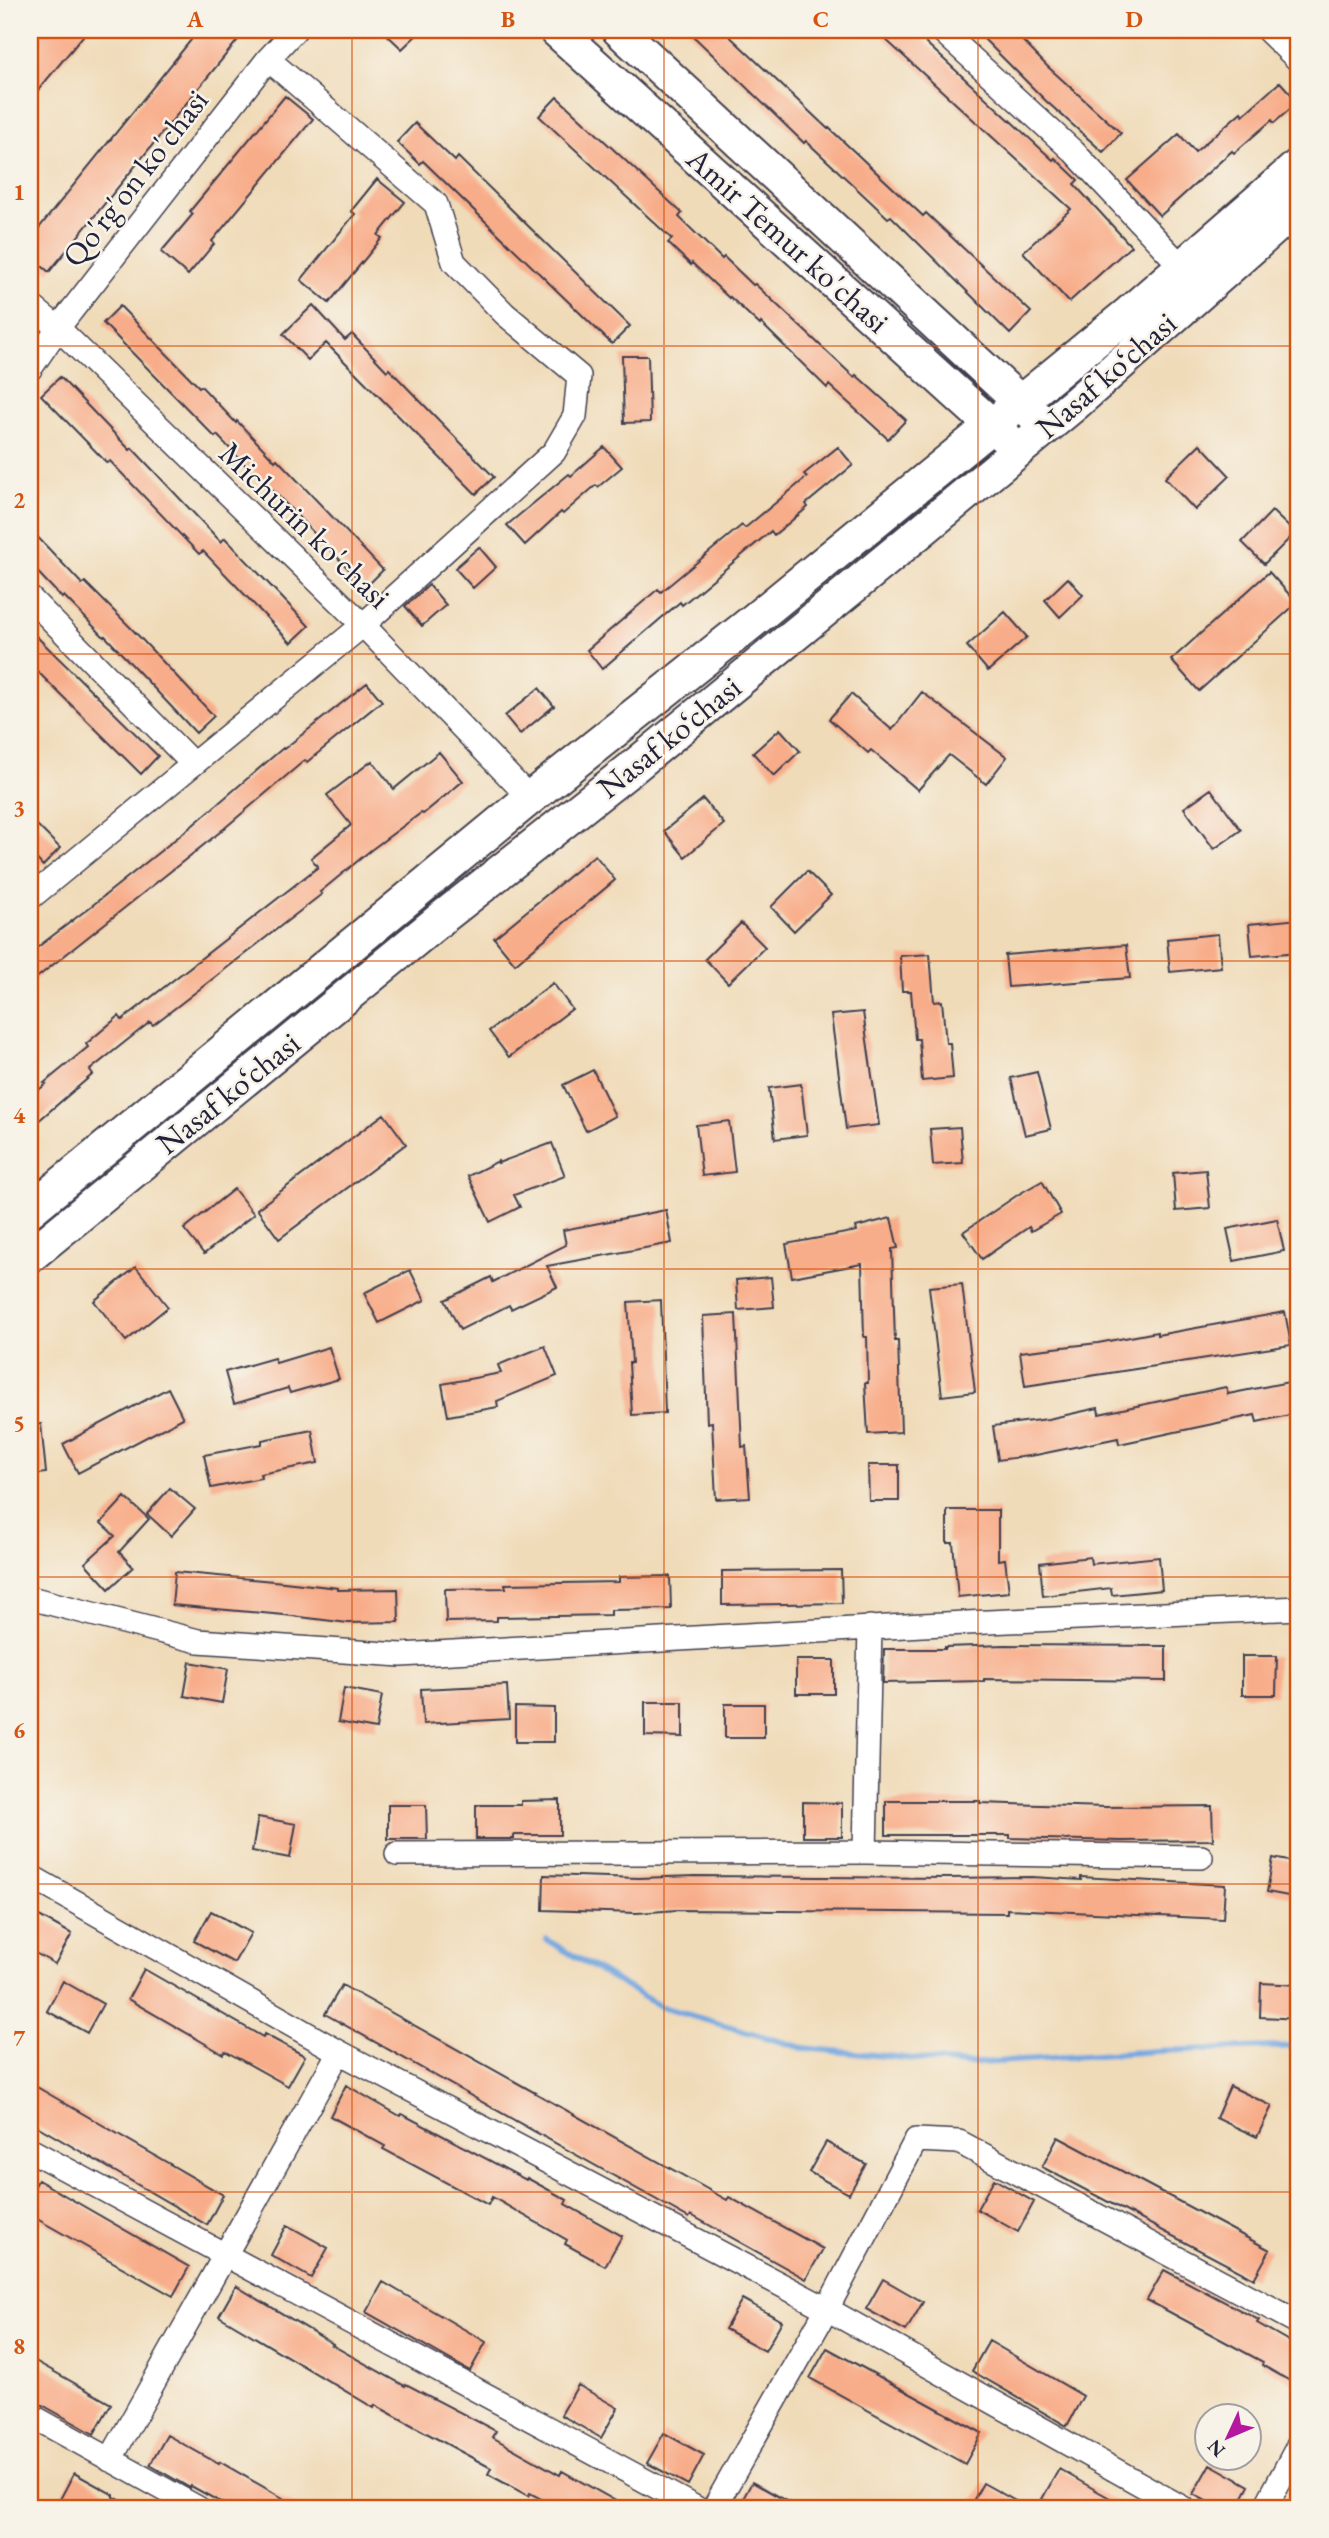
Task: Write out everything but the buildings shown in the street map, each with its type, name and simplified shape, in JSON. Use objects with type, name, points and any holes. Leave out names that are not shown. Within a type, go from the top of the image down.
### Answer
[{"type":"main road","name":"Amir Temur ko'chasi","points":[[556,30],[811,263],[993,424],[1018,450]]},
{"type":"main road","name":"Amir Temur ko'chasi","points":[[619,30],[1046,428]]},
{"type":"main road","name":"Nasaf ko‘chasi","points":[[30,1210],[530,798],[748,625],[993,424],[1182,267],[1299,165]]},
{"type":"main road","name":"Nasaf ko‘chasi","points":[[30,1256],[433,926],[642,760],[1046,428],[1299,206]]},
{"type":"street","name":"Qo'rg'on ko'chasi","points":[[30,369],[58,328],[268,59],[295,30]]},
{"type":"street","points":[[941,30],[1074,152],[1182,267]]},
{"type":"street","points":[[1266,30],[1299,61]]},
{"type":"street","points":[[33,888],[193,764],[363,625],[554,452],[575,416],[579,376],[505,314],[454,262],[436,204],[268,59]]},
{"type":"street","name":"Michurin ko'chasi","points":[[30,305],[58,328],[363,625],[530,798]]},
{"type":"street","points":[[30,598],[193,764]]},
{"type":"street","points":[[30,1598],[198,1641],[401,1655],[870,1628],[1299,1608]]},
{"type":"street","points":[[865,1852],[870,1628]]},
{"type":"street","points":[[397,1854],[865,1852],[1200,1857]]},
{"type":"street","points":[[30,1876],[340,2052],[827,2309],[1183,2508]]},
{"type":"street","points":[[110,2460],[340,2052]]},
{"type":"street","points":[[714,2508],[827,2309],[916,2140],[959,2142],[1299,2323]]},
{"type":"street","points":[[30,2150],[696,2508]]},
{"type":"street","points":[[30,2415],[198,2508]]},
{"type":"street","points":[[1265,2508],[1299,2444]]},
{"type":"waterway","points":[[547,1940],[661,2007],[803,2048],[966,2064],[1156,2051],[1299,2046]]}]
